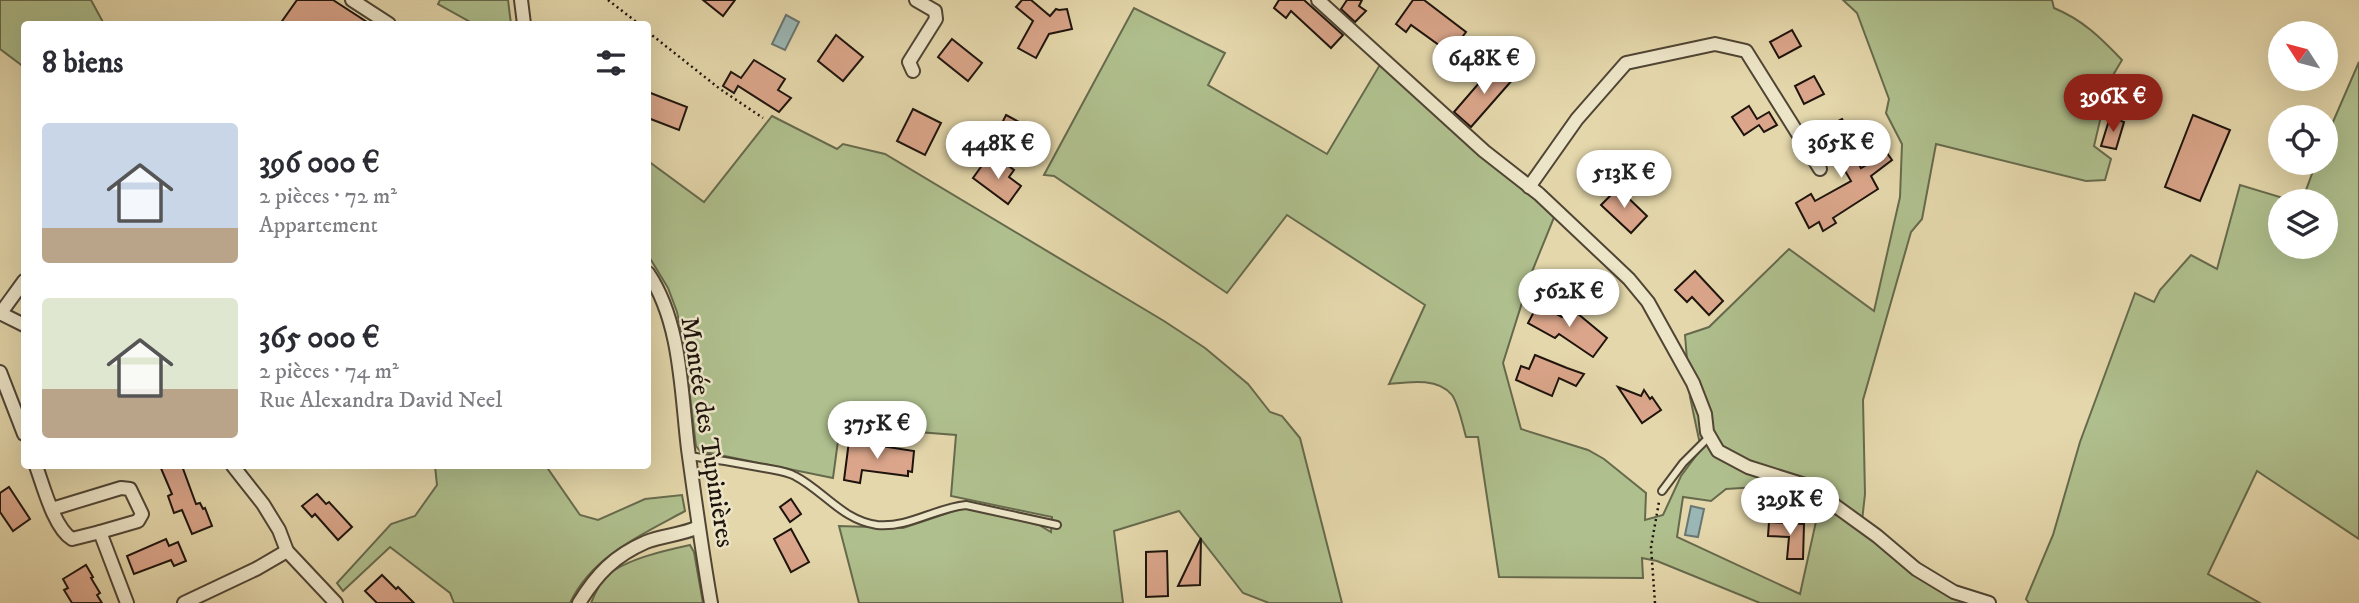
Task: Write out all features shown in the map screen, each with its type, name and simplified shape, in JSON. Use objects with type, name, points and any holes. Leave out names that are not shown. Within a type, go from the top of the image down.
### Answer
[{"type":"street","points":[[352,0],[384,21]]},
{"type":"street","points":[[521,0],[524,21]]},
{"type":"street","points":[[913,71],[909,62],[936,19],[935,12],[916,0]]},
{"type":"street","points":[[1318,0],[1484,151],[1530,187],[1602,252],[1648,302],[1693,383],[1705,414],[1709,436],[1717,451],[1748,467],[1808,486],[1822,494],[1916,569],[1954,592],[1989,603]]},
{"type":"street","points":[[1530,187],[1577,119],[1626,63],[1716,44],[1746,51],[1820,169]]},
{"type":"street","name":"Montée des Tupinières","points":[[651,278],[661,297],[673,337],[698,527],[711,603]]},
{"type":"street","points":[[21,285],[0,314],[21,324]]},
{"type":"street","points":[[0,372],[21,426]]},
{"type":"street","points":[[37,469],[52,509],[67,536],[72,539],[138,521],[142,514],[130,489],[121,488],[52,509]]},
{"type":"street","points":[[235,469],[274,521],[287,551],[336,603]]},
{"type":"street","points":[[579,603],[599,573],[610,564],[646,542],[698,527]]},
{"type":"street","points":[[100,532],[127,603]]},
{"type":"street","points":[[186,603],[287,551]]},
{"type":"lane","points":[[1662,491],[1683,463],[1709,436]]},
{"type":"lane","points":[[689,456],[718,459],[790,474],[850,517],[865,523],[902,524],[965,505],[1057,524]]},
{"type":"path","points":[[608,0],[635,21]]},
{"type":"path","points":[[651,34],[720,89],[763,118]]},
{"type":"path","points":[[1655,603],[1651,547],[1662,491]]},
{"type":"green space","points":[[0,0],[91,0],[102,21],[21,21],[21,65],[0,49]]},
{"type":"green space","points":[[440,0],[508,0],[511,21],[469,21],[438,4]]},
{"type":"green space","points":[[1843,0],[2052,0],[2054,8],[2091,30],[2122,60],[2109,82],[2094,146],[2111,159],[2105,180],[2086,181],[1936,144],[1922,219],[1911,232],[1863,400],[1865,494],[1861,530],[1969,603],[1760,603],[1657,561],[1642,558],[1643,578],[1499,577],[1478,437],[1466,437],[1456,403],[1446,389],[1422,382],[1389,384],[1425,305],[1287,215],[1227,293],[1054,176],[1044,175],[1134,8],[1225,53],[1208,85],[1327,154],[1381,63],[1455,133],[1555,215],[1531,274],[1503,363],[1521,429],[1588,450],[1604,459],[1646,493],[1645,520],[1663,515],[1681,476],[1701,449],[1690,397],[1685,335],[1709,327],[1789,249],[1874,311],[1900,197],[1902,144],[1886,113],[1889,99],[1857,13]],"holes":[[[1774,486],[1817,517],[1800,594],[1677,537],[1683,497],[1711,501],[1726,489]]]},
{"type":"green space","points":[[2359,62],[2359,539],[2257,471],[2208,574],[2260,603],[2029,603],[2026,599],[2053,535],[2080,442],[2135,293],[2154,302],[2160,290],[2191,255],[2217,269],[2240,185],[2268,193],[2268,259],[2338,259],[2338,189],[2306,189],[2312,175],[2338,175],[2338,110]]},
{"type":"green space","points":[[772,116],[837,149],[843,144],[885,154],[1164,321],[1205,348],[1248,384],[1270,412],[1282,416],[1300,438],[1342,603],[1269,603],[1243,593],[1179,511],[1114,531],[1123,603],[859,603],[839,526],[903,528],[960,509],[976,509],[1039,525],[1051,532],[1052,517],[951,496],[956,435],[840,426],[833,478],[700,451],[696,446],[677,312],[668,288],[651,260],[651,163],[704,202]]},
{"type":"green space","points":[[435,469],[548,469],[580,515],[598,520],[645,499],[682,495],[685,511],[635,538],[604,560],[579,587],[570,603],[454,603],[450,593],[390,547],[343,591],[337,583],[391,524],[415,516],[437,485]]},
{"type":"green space","points":[[690,545],[694,552],[703,603],[591,603],[603,581],[616,569],[647,556]]},
{"type":"water","points":[[786,15],[799,22],[785,50],[772,44]]},
{"type":"water","points":[[1691,506],[1704,509],[1698,537],[1685,535]]},
{"type":"building","points":[[297,0],[333,0],[365,21],[282,21]]},
{"type":"building","points":[[703,0],[735,0],[723,16]]},
{"type":"building","points":[[1022,0],[1031,0],[1050,16],[1056,9],[1067,9],[1072,29],[1049,34],[1036,58],[1018,48],[1033,21],[1016,7]]},
{"type":"building","points":[[1279,0],[1304,0],[1343,35],[1331,48],[1291,11],[1286,18],[1274,8]]},
{"type":"building","points":[[1347,0],[1362,0],[1359,6],[1366,11],[1355,22],[1341,9]]},
{"type":"building","points":[[1413,0],[1424,0],[1466,32],[1450,53],[1411,25],[1406,32],[1396,24]]},
{"type":"building","points":[[1792,30],[1801,46],[1779,58],[1770,42]]},
{"type":"building","points":[[836,35],[863,57],[843,81],[818,61]]},
{"type":"building","points":[[952,39],[982,63],[968,81],[938,57]]},
{"type":"building","points":[[754,60],[785,79],[778,90],[791,98],[779,112],[738,86],[734,93],[723,86],[731,72],[741,78]]},
{"type":"building","points":[[1501,65],[1514,78],[1471,127],[1454,112],[1479,83],[1480,85]]},
{"type":"building","points":[[1814,76],[1824,94],[1804,104],[1795,86]]},
{"type":"building","points":[[651,93],[687,107],[679,130],[651,119]]},
{"type":"building","points":[[1749,106],[1757,119],[1769,112],[1777,125],[1764,132],[1759,125],[1744,135],[1732,117]]},
{"type":"building","points":[[913,109],[941,123],[925,155],[897,141]]},
{"type":"building","points":[[1006,115],[1021,123],[1013,139],[998,131]]},
{"type":"building","points":[[2193,115],[2230,130],[2200,201],[2165,187]]},
{"type":"building","points":[[2110,117],[2124,122],[2116,149],[2101,146]]},
{"type":"building","points":[[1842,119],[1851,136],[1845,139],[1861,168],[1887,153],[1892,160],[1871,176],[1878,189],[1833,218],[1836,223],[1823,231],[1819,222],[1809,228],[1796,203],[1811,194],[1815,201],[1851,181],[1837,157],[1831,160],[1820,140],[1828,135],[1824,128]]},
{"type":"building","points":[[986,160],[998,169],[1003,162],[1014,170],[1009,177],[1021,186],[1008,204],[973,178]]},
{"type":"building","points":[[1618,188],[1647,216],[1631,233],[1601,205]]},
{"type":"building","points":[[1695,271],[1723,301],[1709,315],[1692,297],[1687,302],[1675,290]]},
{"type":"building","points":[[1538,304],[1562,317],[1571,308],[1607,338],[1593,357],[1559,334],[1555,338],[1528,323]]},
{"type":"building","points":[[1535,355],[1584,374],[1576,386],[1559,378],[1552,396],[1516,380],[1521,366],[1529,369]]},
{"type":"building","points":[[1618,387],[1641,396],[1644,390],[1661,410],[1642,423]]},
{"type":"building","points":[[849,441],[914,451],[912,472],[908,471],[908,476],[862,470],[860,483],[844,480]]},
{"type":"building","points":[[161,469],[183,469],[196,504],[200,503],[203,509],[205,508],[212,526],[192,534],[182,510],[174,513],[168,496],[172,494]]},
{"type":"building","points":[[9,487],[30,519],[13,531],[0,512],[0,493]]},
{"type":"building","points":[[317,494],[326,504],[329,502],[352,527],[338,540],[315,514],[312,517],[302,506]]},
{"type":"building","points":[[791,499],[801,514],[790,522],[780,507]]},
{"type":"building","points":[[1769,522],[1804,524],[1803,559],[1787,559],[1789,537],[1768,536]]},
{"type":"building","points":[[791,529],[809,562],[791,572],[774,539]]},
{"type":"building","points":[[1201,538],[1200,585],[1178,586]]},
{"type":"building","points":[[166,539],[169,546],[178,542],[186,561],[174,566],[171,560],[134,574],[127,556]]},
{"type":"building","points":[[1167,551],[1168,596],[1146,597],[1146,552]]},
{"type":"building","points":[[86,565],[102,603],[72,603],[64,590],[68,588],[63,579]]},
{"type":"building","points":[[382,575],[414,603],[377,603],[365,591]]}]
